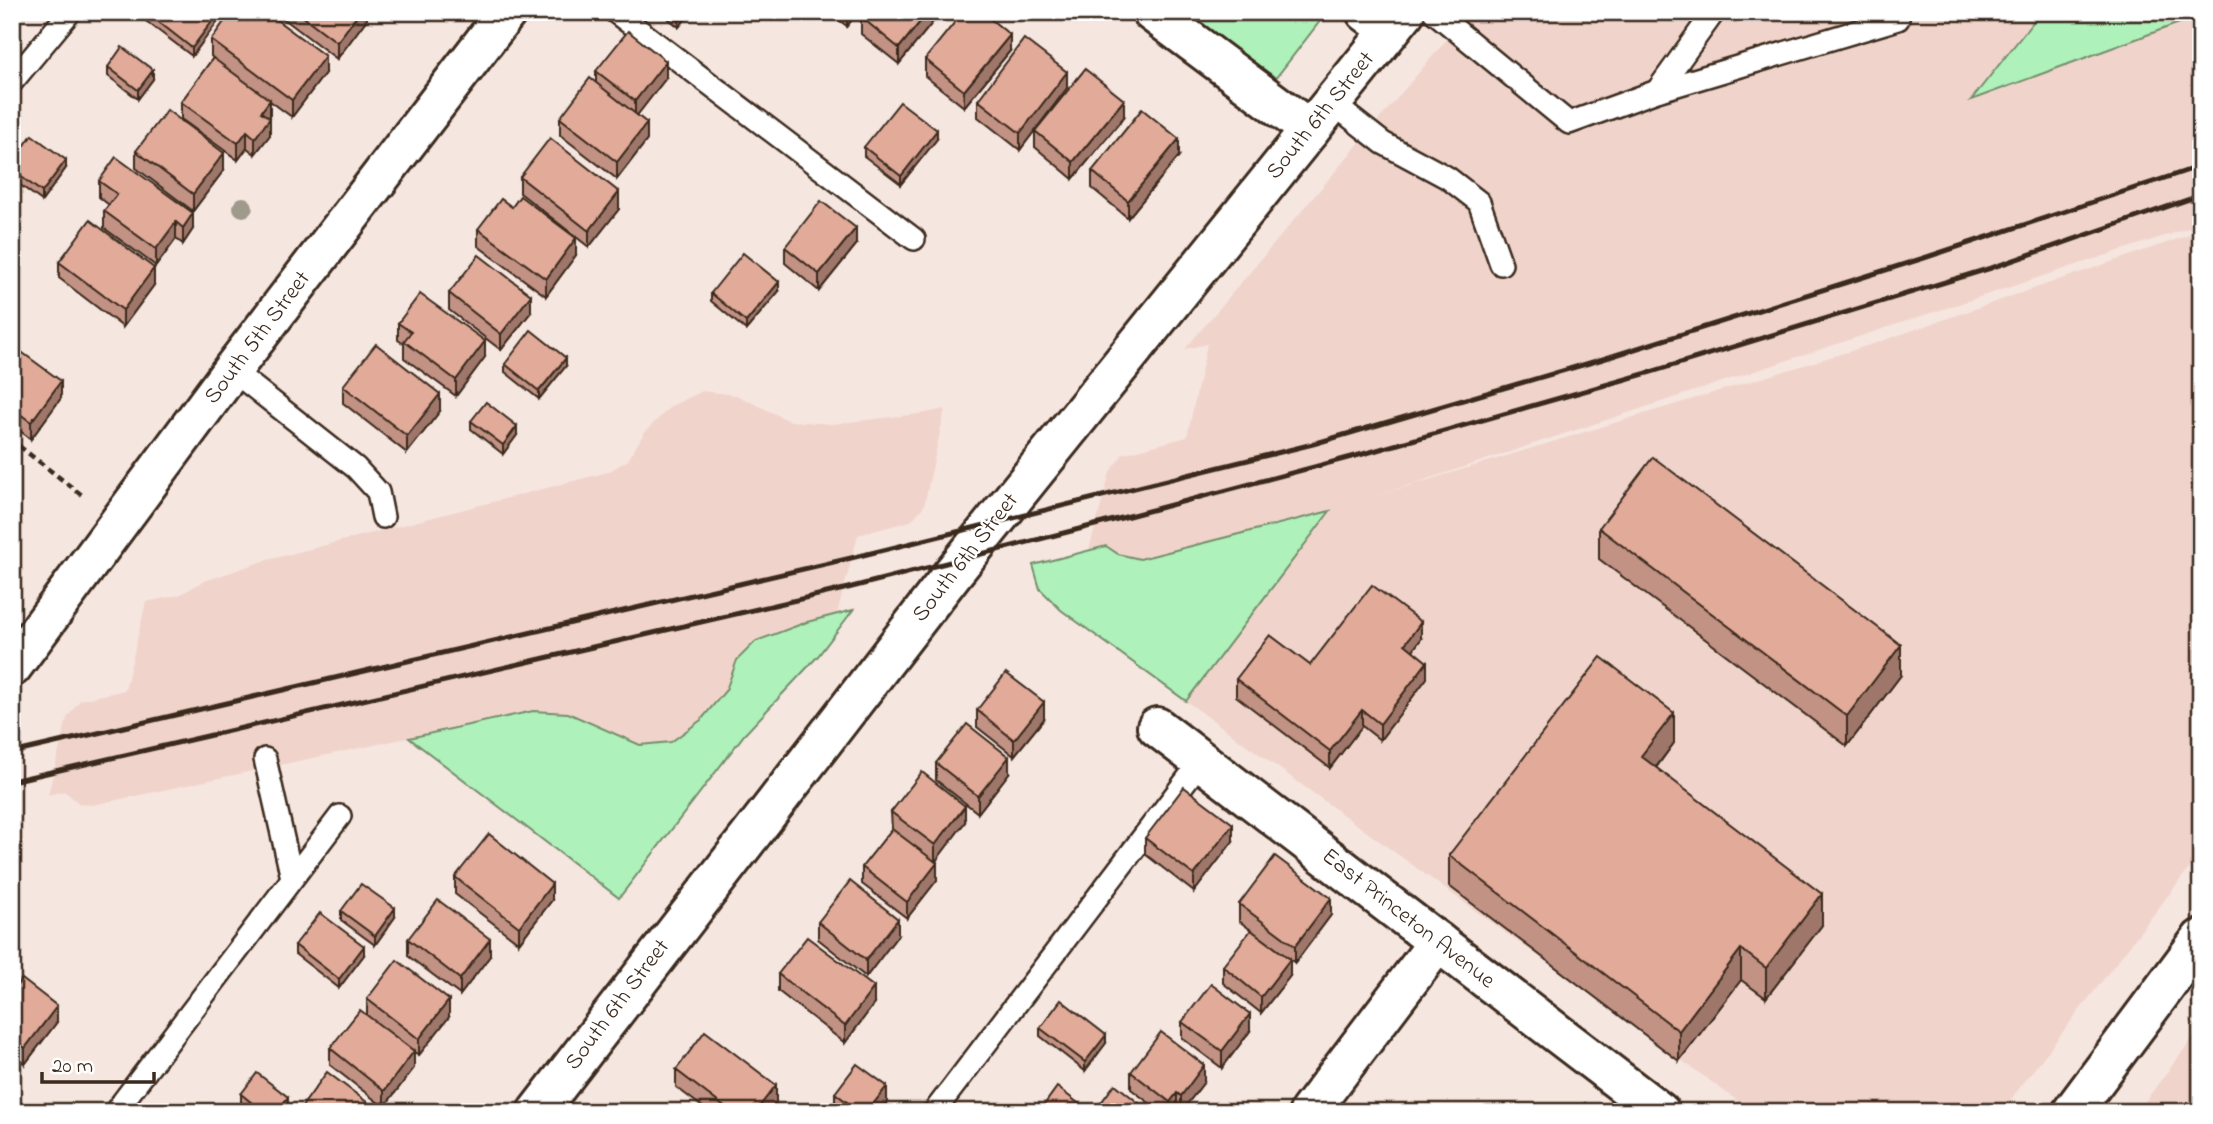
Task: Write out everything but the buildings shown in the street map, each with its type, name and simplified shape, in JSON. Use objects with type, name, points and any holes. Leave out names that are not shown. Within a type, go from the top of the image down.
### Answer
[{"type":"main road","name":"South 5th Street","points":[[12,667],[232,370],[507,12]]},
{"type":"main road","points":[[1152,12],[1321,117]]},
{"type":"main road","name":"South 6th Street","points":[[537,1112],[953,573],[1321,117],[1387,18]]},
{"type":"main road","name":"East Princeton Avenue","points":[[1157,727],[1660,1112]]},
{"type":"main road","points":[[2072,1112],[2201,939]]},
{"type":"main road","points":[[1309,1112],[1438,942]]},
{"type":"lane","points":[[12,82],[70,12]]},
{"type":"lane","points":[[615,12],[914,239]]},
{"type":"lane","points":[[1434,12],[1569,123],[1657,91],[1898,19],[1892,12]]},
{"type":"lane","points":[[1657,91],[1714,12]]},
{"type":"lane","points":[[1321,117],[1383,143],[1448,178],[1479,202],[1501,264]]},
{"type":"lane","points":[[232,370],[356,468],[378,492],[383,517]]},
{"type":"lane","points":[[265,759],[292,878]]},
{"type":"lane","points":[[934,1112],[1201,761]]},
{"type":"lane","points":[[115,1112],[340,816]]},
{"type":"path","points":[[19,446],[83,496]]},
{"type":"shaded area","points":[[1470,12],[2041,12],[1972,99],[2201,15],[2201,224],[1379,495],[1873,344],[2201,231],[2201,853],[2001,1112],[1753,1112],[1186,701],[1329,512],[1140,559],[1118,554],[1106,546],[1089,550],[1110,472],[1123,454],[1187,437],[1207,344],[1185,349]]},
{"type":"shaded area","points":[[703,391],[736,395],[790,421],[832,424],[945,409],[924,506],[911,521],[858,535],[837,614],[807,622],[737,660],[726,690],[701,720],[671,742],[640,745],[568,713],[533,711],[93,805],[80,804],[64,791],[48,795],[67,718],[80,700],[125,690],[146,602],[179,595],[202,582],[260,562],[608,472],[628,460],[644,433],[671,406]]},
{"type":"shaded area","points":[[2201,1027],[2201,1112],[2137,1112]]},
{"type":"green space","points":[[1184,12],[1327,12],[1275,79]]},
{"type":"green space","points":[[2041,12],[2201,12],[2201,15],[1971,100]]},
{"type":"green space","points":[[1330,511],[1186,701],[1061,610],[1040,589],[1033,565],[1106,546],[1118,554],[1140,559]]},
{"type":"green space","points":[[853,610],[818,656],[744,735],[619,898],[409,738],[533,711],[568,713],[640,745],[671,742],[701,720],[726,690],[737,660],[756,641],[807,622]]},
{"type":"railway","points":[[12,753],[851,558],[1313,444],[1603,359],[1924,258],[2201,166]]},
{"type":"railway","points":[[12,781],[844,589],[1363,454],[1651,372],[1991,268],[2201,195]]}]
